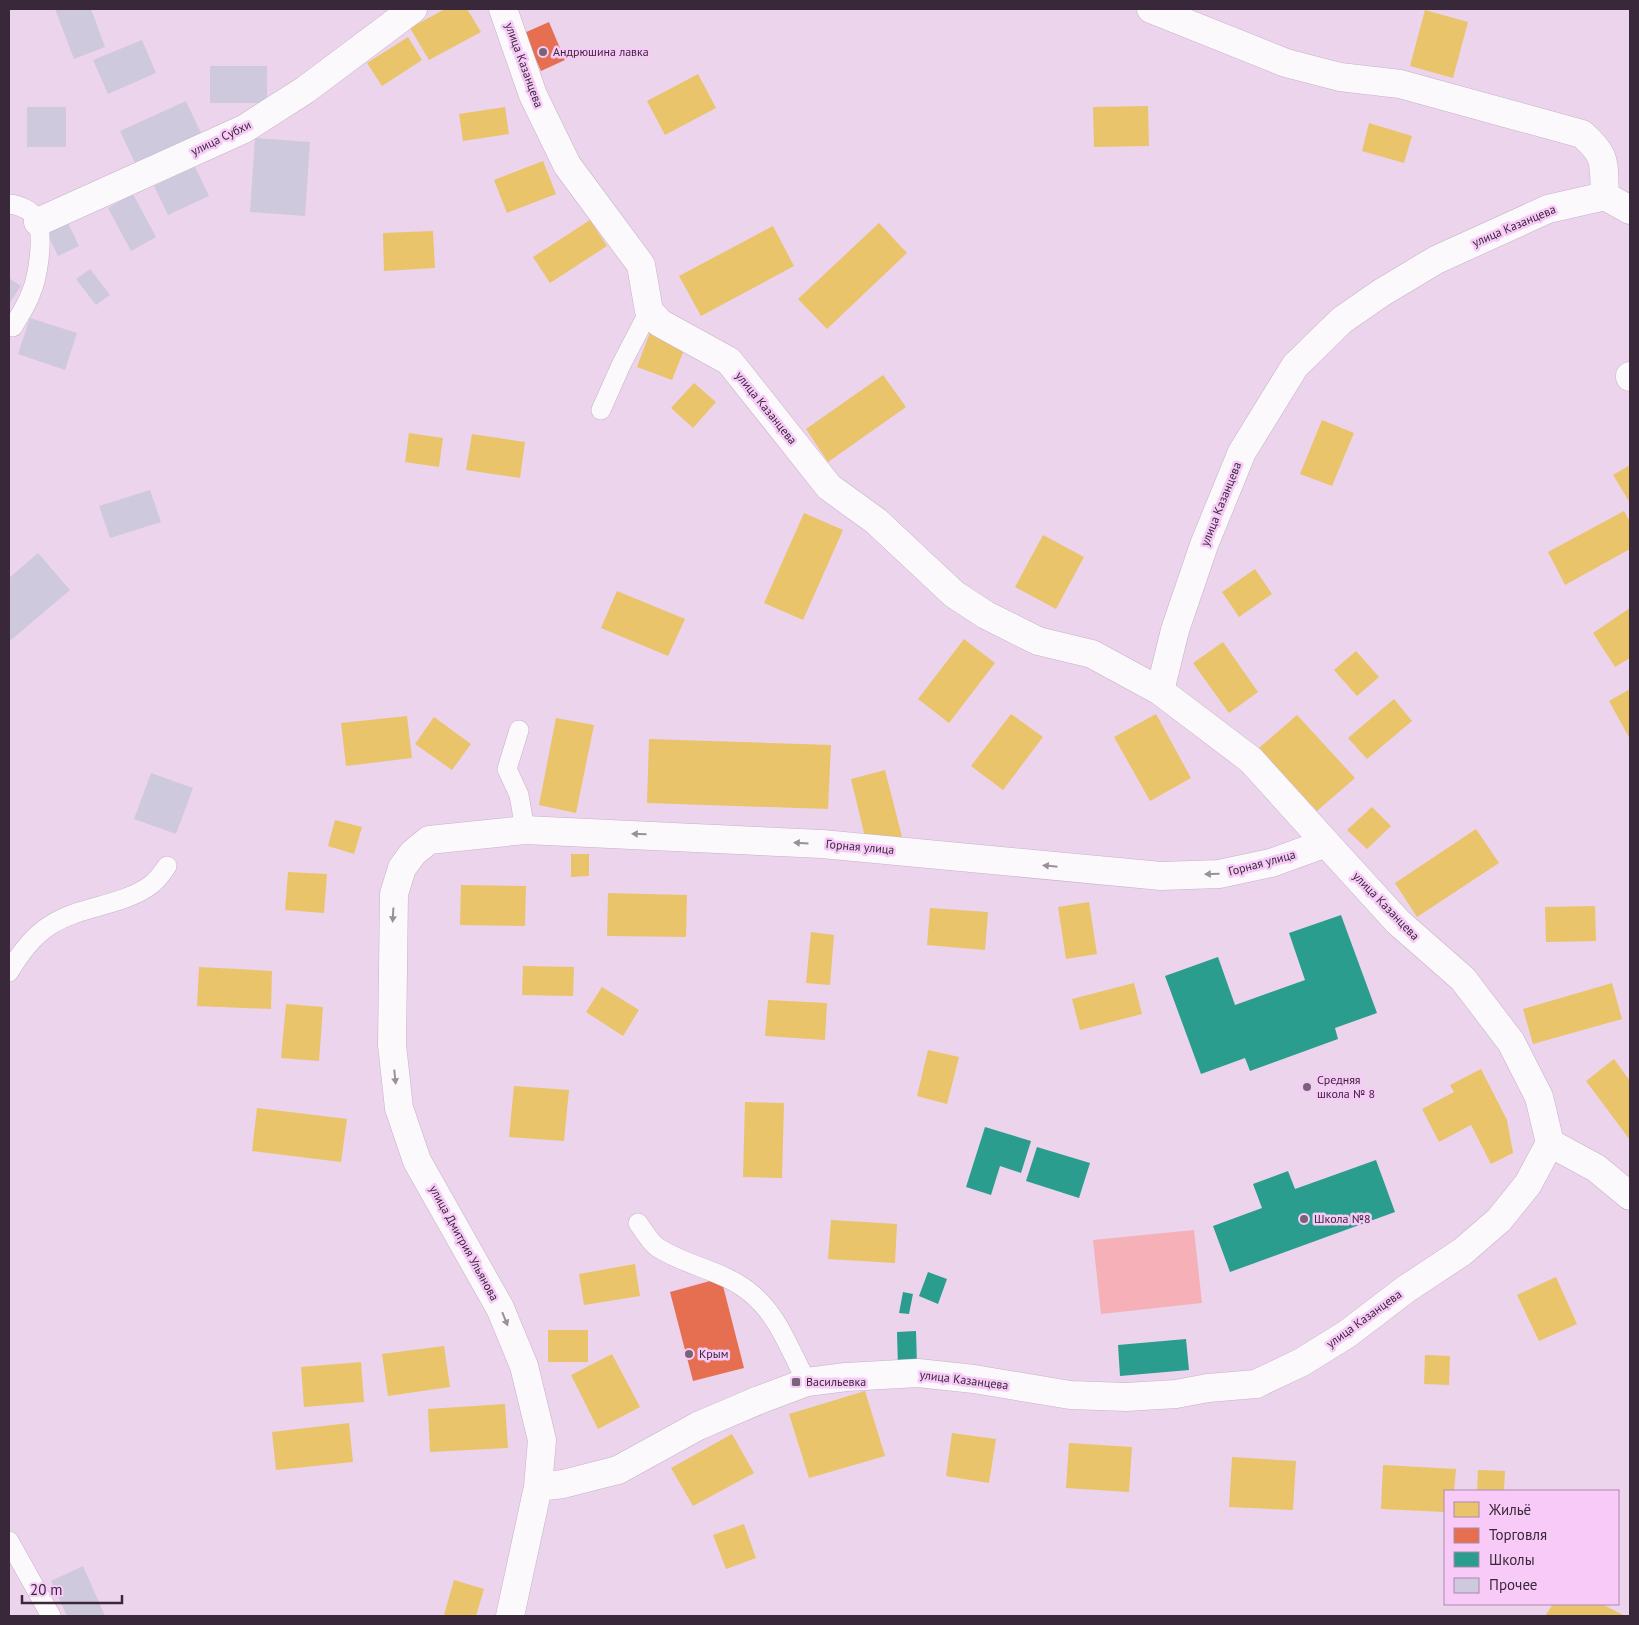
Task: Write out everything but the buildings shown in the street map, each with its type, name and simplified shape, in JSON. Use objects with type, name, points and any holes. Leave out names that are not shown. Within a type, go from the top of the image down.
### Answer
[{"type":"street","name":"улица Субхи","points":[[38,222],[244,129],[305,90],[413,9]]},
{"type":"street","name":"улица Казанцева","points":[[504,9],[533,95],[567,165],[640,265],[648,311],[660,324],[729,361],[828,487],[876,521],[954,594],[986,615],[1038,641],[1092,654],[1160,690],[1251,760],[1398,922],[1463,979],[1511,1042],[1539,1097],[1550,1142],[1528,1184],[1499,1220],[1462,1252],[1406,1289],[1347,1334],[1302,1362],[1256,1384],[1208,1388],[1176,1394],[1126,1397],[1070,1395],[974,1379],[918,1373],[846,1376],[807,1382],[759,1400],[698,1426],[618,1470],[563,1484],[538,1487]]},
{"type":"street","points":[[1151,9],[1286,63],[1340,77],[1400,84],[1582,134],[1598,148],[1603,158],[1604,196],[1630,210]]},
{"type":"street","name":"улица Казанцева","points":[[1160,690],[1178,622],[1204,545],[1242,452],[1295,366],[1342,320],[1381,293],[1436,260],[1548,209],[1604,196]]},
{"type":"street","name":"Горная улица","points":[[402,868],[413,853],[429,840],[525,830],[822,844],[1161,876],[1219,874],[1271,863],[1326,843]]},
{"type":"street","name":"улица Дмитрия Ульянова","points":[[402,868],[394,894],[392,936],[392,1045],[399,1108],[417,1161],[500,1308],[524,1366],[542,1440],[538,1487],[510,1616]]},
{"type":"street","points":[[1550,1142],[1596,1168],[1630,1196]]},
{"type":"lane","points":[[9,204],[31,212],[38,222],[38,272],[32,293],[13,327]]},
{"type":"lane","points":[[601,410],[648,311]]},
{"type":"lane","points":[[519,730],[507,769],[519,795],[525,830]]},
{"type":"lane","points":[[9,972],[17,957],[49,926],[69,916],[134,894],[153,883],[167,866]]},
{"type":"lane","points":[[638,1224],[656,1246],[688,1262],[716,1272],[753,1295],[780,1329],[807,1382]]},
{"type":"lane","points":[[9,1541],[51,1616]]},
{"type":"shaded area","points":[[1194,1230],[1202,1303],[1101,1314],[1093,1240]]},
{"type":"place","name":"Андрюшина лавка","points":[[543,52]]},
{"type":"place","name":"Средняя школа № 8","points":[[1307,1087]]},
{"type":"place","name":"Школа №8","points":[[1304,1219]]},
{"type":"place","name":"Крым","points":[[689,1354]]},
{"type":"place","name":"Васильевка","points":[[796,1382]]}]
